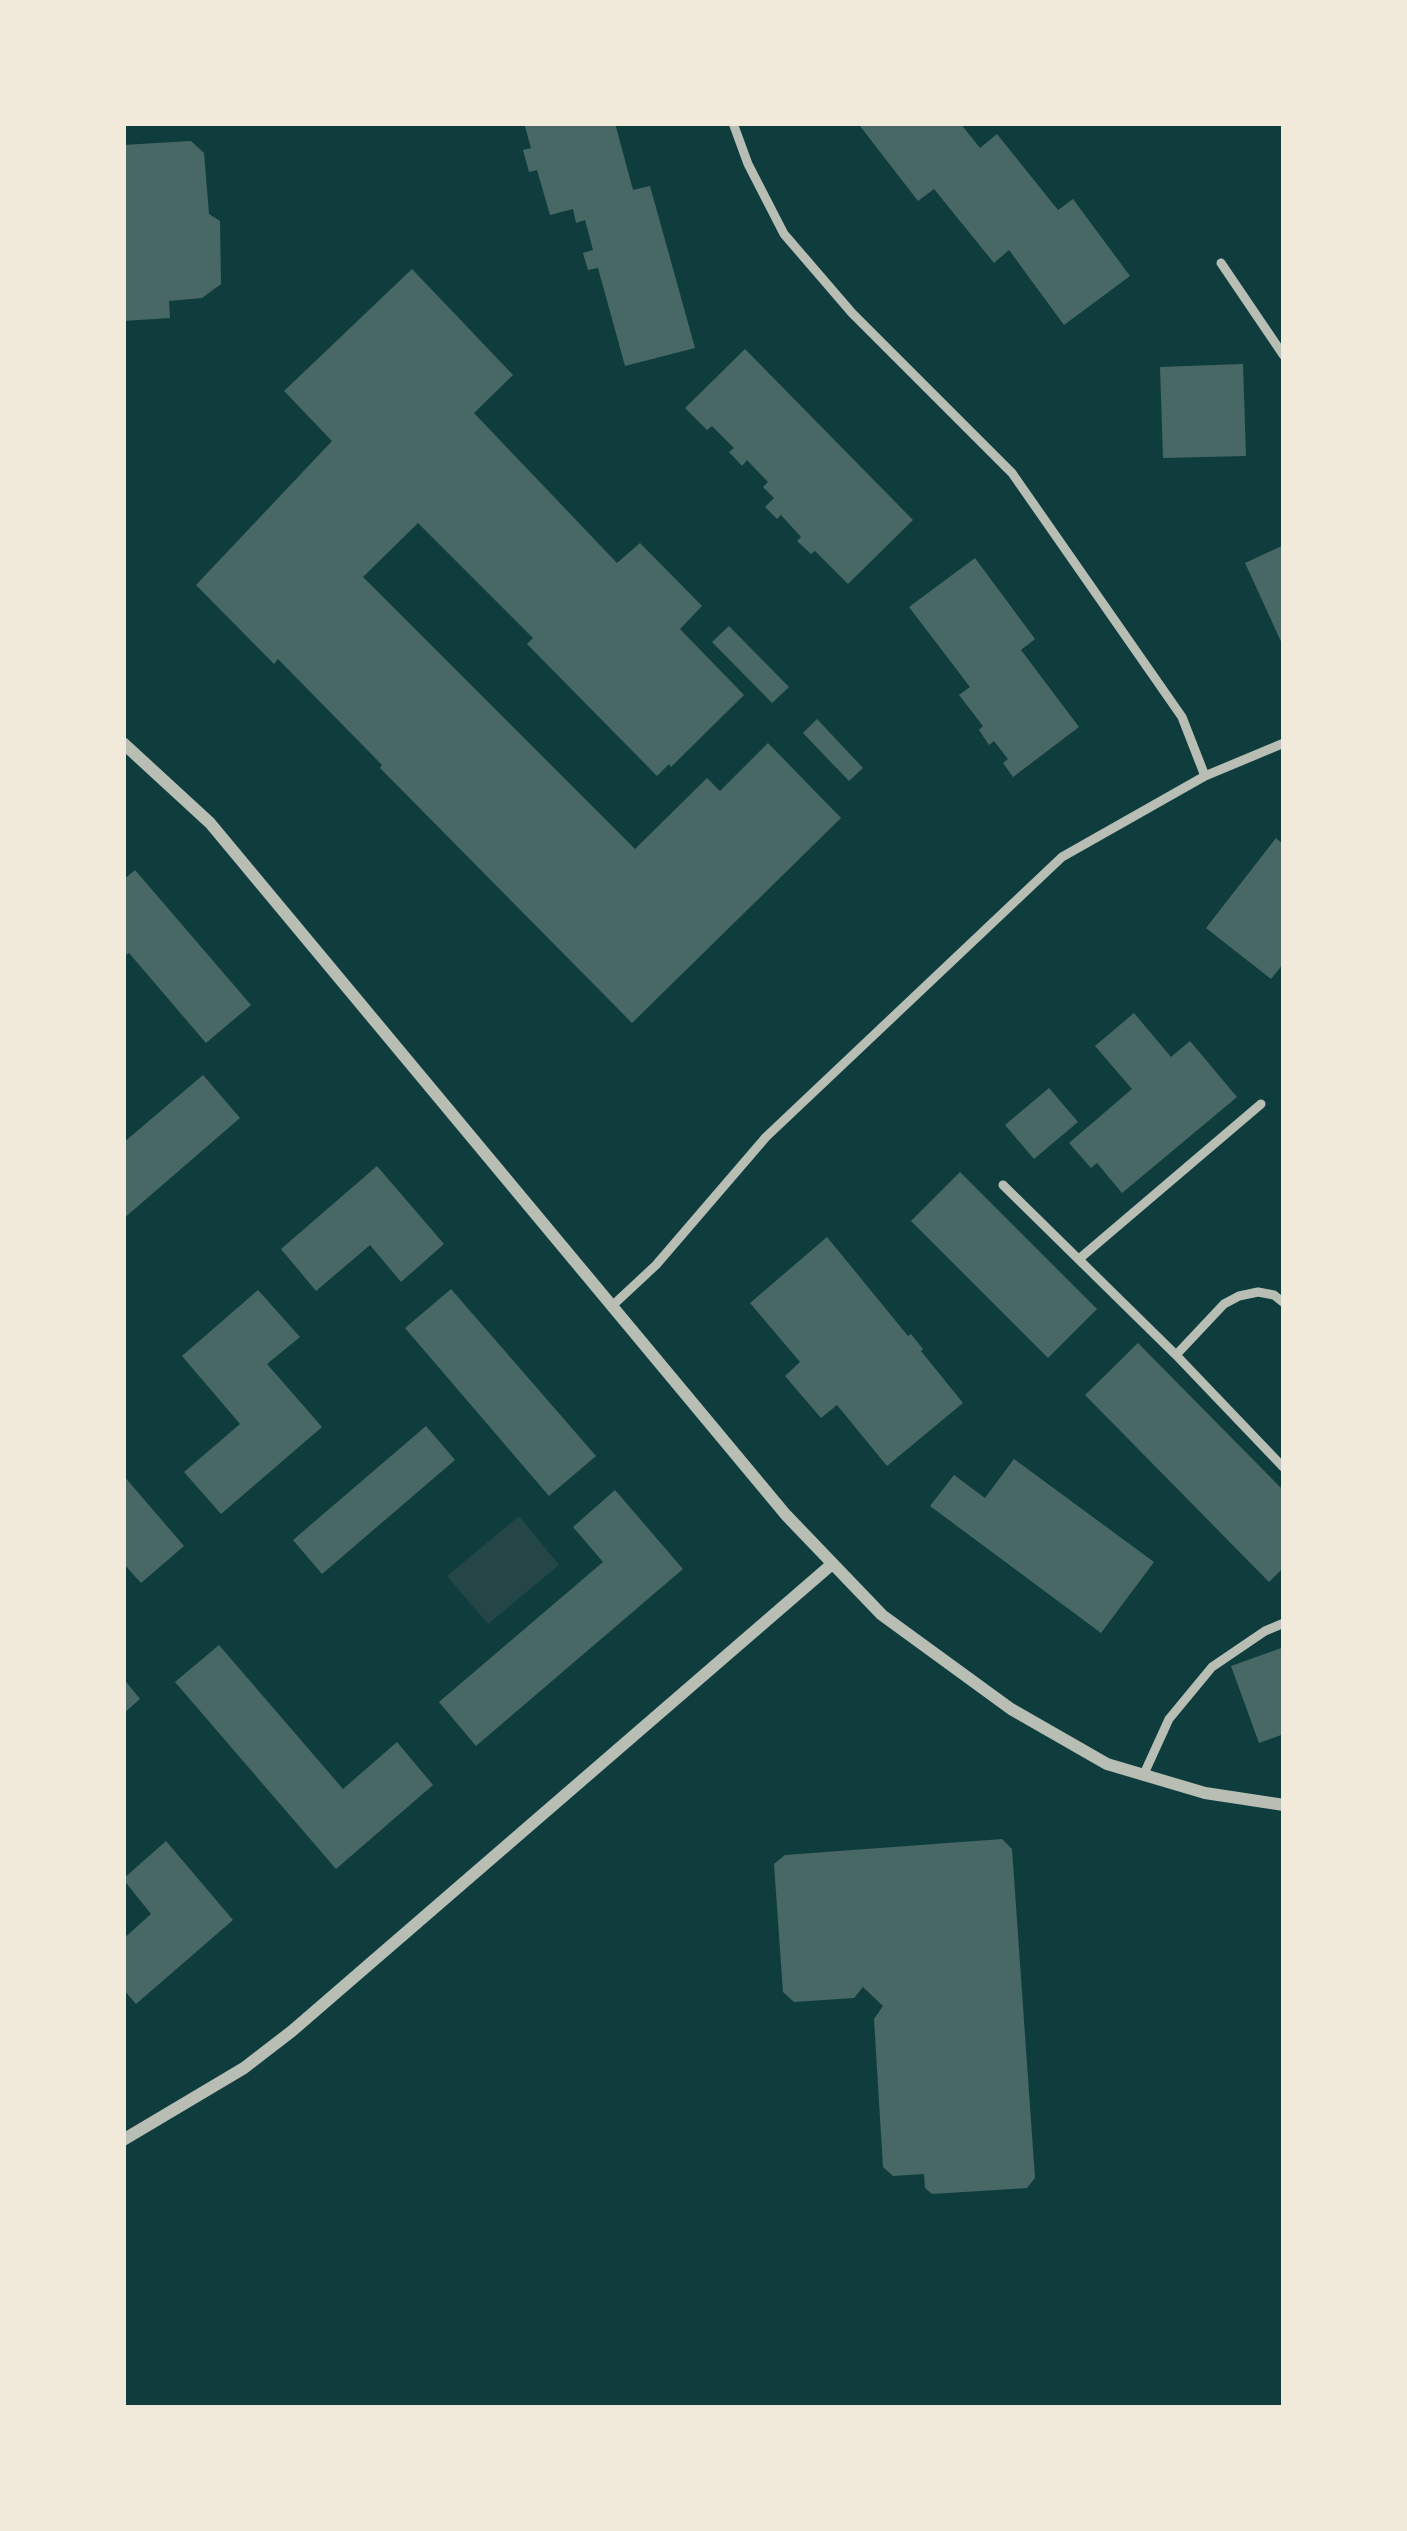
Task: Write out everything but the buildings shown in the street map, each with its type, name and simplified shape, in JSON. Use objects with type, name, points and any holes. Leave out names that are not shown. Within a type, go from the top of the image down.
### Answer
[{"type":"street","points":[[123,742],[210,824],[831,1565],[882,1616],[1011,1709],[1107,1764],[1205,1793],[1284,1805]]},
{"type":"street","points":[[123,2140],[244,2068],[292,2031],[831,1565]]},
{"type":"lane","points":[[733,123],[784,234],[852,313],[1012,473],[1182,717],[1205,776]]},
{"type":"lane","points":[[1221,263],[1284,356]]},
{"type":"lane","points":[[612,1306],[656,1265],[766,1137],[1062,857],[1205,776],[1284,743]]},
{"type":"lane","points":[[1078,1259],[1261,1105]]},
{"type":"lane","points":[[1004,1184],[1284,1468]]},
{"type":"lane","points":[[1176,1355],[1225,1304],[1239,1296],[1258,1292],[1284,1303]]},
{"type":"lane","points":[[1144,1777],[1169,1719],[1212,1667],[1284,1623]]},
{"type":"shaded area","points":[[519,1516],[559,1565],[488,1624],[447,1576]]}]
